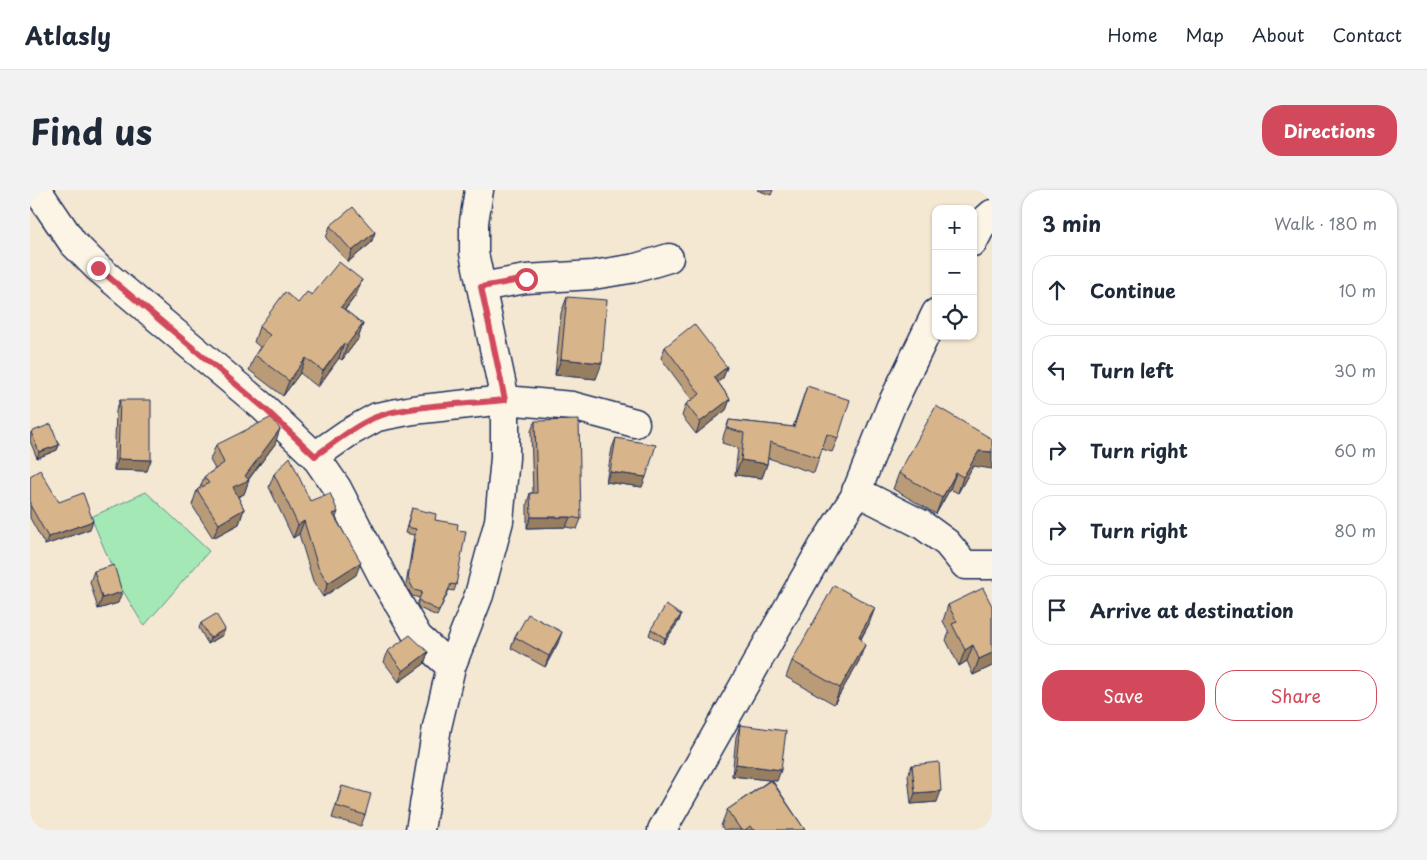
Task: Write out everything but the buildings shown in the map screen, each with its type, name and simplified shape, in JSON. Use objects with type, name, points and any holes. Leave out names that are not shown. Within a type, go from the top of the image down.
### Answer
[{"type":"street","points":[[37,190],[72,243],[98,268],[263,407],[315,456],[337,488],[383,577],[418,637],[452,667]]},
{"type":"street","points":[[420,830],[437,727],[452,667],[479,595],[499,521],[505,458],[505,400],[474,253],[474,222],[479,190]]},
{"type":"street","points":[[977,234],[984,221],[992,214]]},
{"type":"street","points":[[481,287],[526,279],[593,275],[636,268],[669,258]]},
{"type":"street","points":[[662,830],[856,490],[891,406],[932,321]]},
{"type":"street","points":[[315,456],[348,433],[377,417],[413,410],[505,400],[572,406],[636,423]]},
{"type":"street","points":[[856,490],[921,524],[947,543],[965,565],[992,565]]},
{"type":"green space","points":[[146,492],[209,551],[144,626],[120,586],[91,517]]},
{"type":"route","points":[[98,268],[263,407],[315,456],[348,433],[377,417],[413,410],[505,400],[481,287],[526,279]]}]
